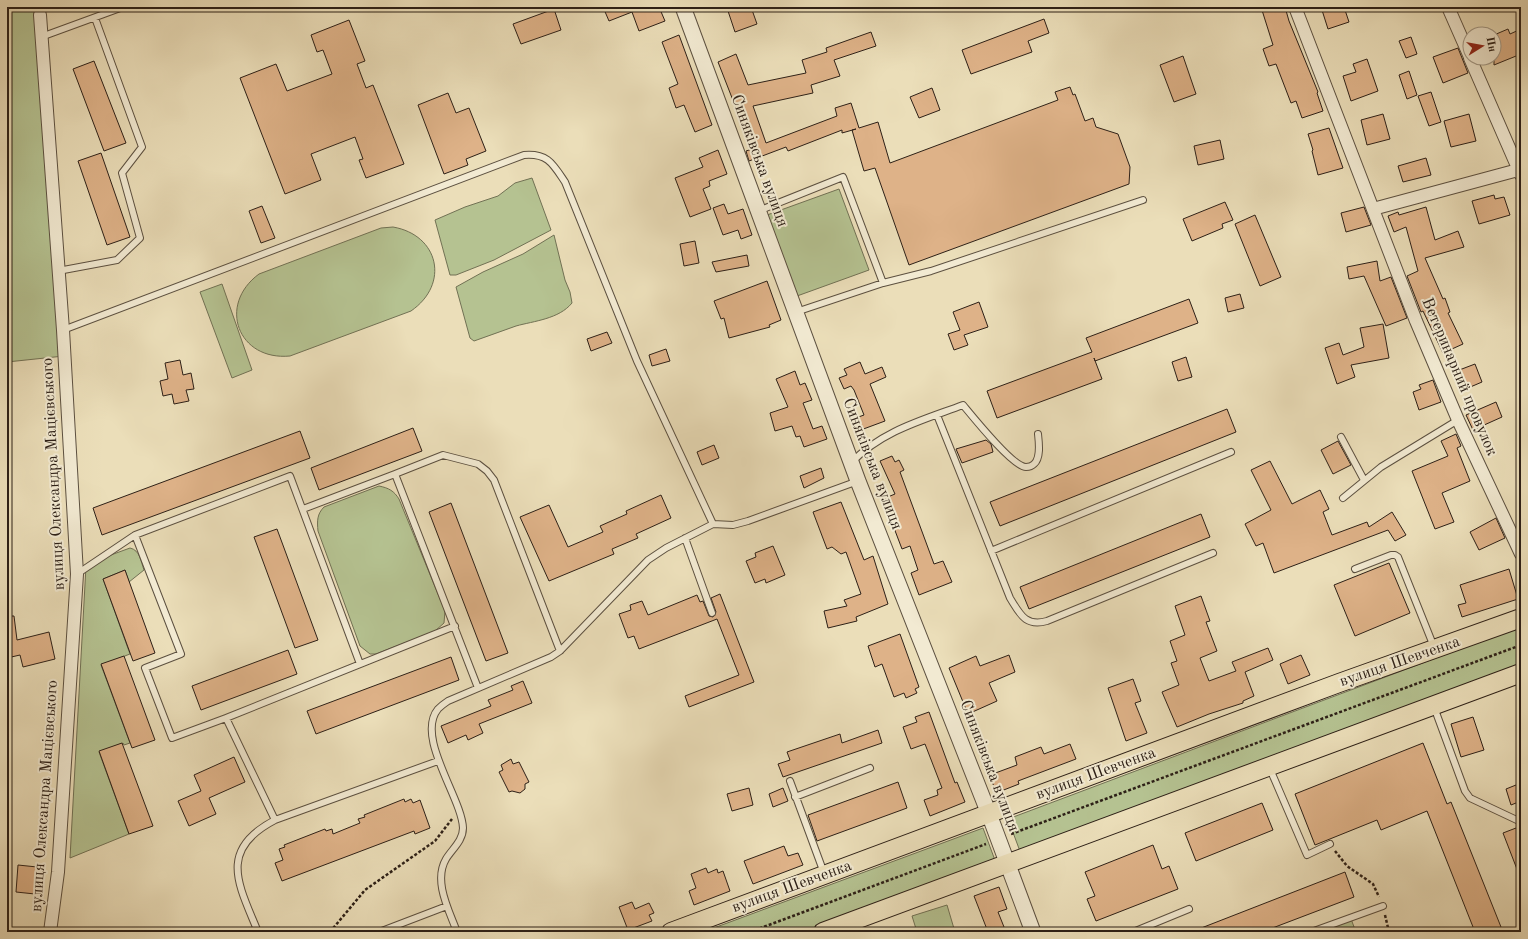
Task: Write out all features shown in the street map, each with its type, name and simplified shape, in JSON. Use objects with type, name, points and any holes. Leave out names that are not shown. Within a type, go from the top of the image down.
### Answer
[{"type":"main road","name":"вулиця Шевченка","points":[[671,932],[1339,683],[1435,650],[1521,618]]},
{"type":"main road","points":[[823,932],[1521,673]]},
{"type":"street","name":"Синяківська вулиця","points":[[683,7],[858,481],[989,814],[1033,932]]},
{"type":"street","name":"Ветеринарний провулок","points":[[1295,7],[1416,321],[1458,420],[1521,554]]},
{"type":"street","points":[[1448,7],[1462,39]]},
{"type":"street","name":"вулиця Олександра Мацієвського","points":[[40,15],[77,574],[58,872],[50,932]]},
{"type":"street","points":[[1372,209],[1519,172],[1473,66]]},
{"type":"lane","points":[[41,37],[123,7]]},
{"type":"lane","points":[[58,271],[117,260],[140,238],[122,173],[142,147],[95,18]]},
{"type":"lane","points":[[62,330],[453,181],[524,155],[537,154],[546,158],[556,168],[565,182],[637,361],[713,524]]},
{"type":"lane","points":[[758,211],[843,177],[883,283]]},
{"type":"lane","points":[[796,312],[883,283],[931,271],[1143,200]]},
{"type":"lane","points":[[852,463],[863,451],[892,432],[963,405],[1007,455],[1015,462],[1026,468],[1033,465],[1036,461],[1039,444],[1038,434]]},
{"type":"lane","points":[[937,415],[1010,598],[1019,614],[1033,623],[1039,623],[1213,553]]},
{"type":"lane","points":[[1343,498],[1381,467],[1458,420]]},
{"type":"lane","points":[[1341,438],[1364,480]]},
{"type":"lane","points":[[991,551],[1231,452]]},
{"type":"lane","points":[[303,509],[443,455],[478,464],[488,471],[494,480],[560,651]]},
{"type":"lane","points":[[395,474],[478,688]]},
{"type":"lane","points":[[77,574],[135,535],[290,476],[360,664]]},
{"type":"lane","points":[[457,932],[441,882],[441,870],[446,859],[461,839],[463,828],[459,811],[438,761],[433,721],[438,709],[448,701],[536,664],[560,651],[648,560],[666,548],[713,524],[733,525],[748,521],[858,481]]},
{"type":"lane","points":[[135,535],[181,654],[145,668],[172,738],[226,718],[455,626]]},
{"type":"lane","points":[[685,538],[712,613]]},
{"type":"lane","points":[[1355,570],[1391,555],[1398,557],[1435,650]]},
{"type":"lane","points":[[1434,706],[1465,791],[1470,798],[1520,820]]},
{"type":"lane","points":[[226,718],[275,820]]},
{"type":"lane","points":[[258,932],[238,882],[237,864],[241,850],[248,838],[260,828],[275,820],[438,761]]},
{"type":"lane","points":[[1269,767],[1307,855],[1330,844]]},
{"type":"lane","points":[[795,797],[870,768]]},
{"type":"lane","points":[[790,781],[825,875]]},
{"type":"lane","points":[[379,932],[448,906]]},
{"type":"lane","points":[[1311,932],[1383,906]]},
{"type":"lane","points":[[1133,932],[1142,930],[1190,909]]},
{"type":"path","points":[[750,932],[1521,645]]},
{"type":"path","points":[[330,932],[365,890],[435,841],[459,811]]},
{"type":"path","points":[[1330,844],[1347,866],[1373,884],[1383,906],[1389,932]]},
{"type":"green space","points":[[7,7],[41,7],[40,15],[64,356],[7,362]]},
{"type":"green space","points":[[532,178],[551,230],[494,260],[456,275],[450,275],[435,220],[465,207],[498,196],[515,183]]},
{"type":"green space","points":[[839,189],[869,270],[797,296],[767,215]]},
{"type":"green space","points":[[393,227],[409,232],[421,240],[429,250],[434,262],[435,275],[431,288],[423,300],[411,311],[290,356],[272,355],[257,350],[246,340],[239,328],[237,315],[239,301],[246,287],[259,274],[381,228]]},
{"type":"green space","points":[[554,235],[572,303],[560,313],[546,319],[516,326],[474,341],[470,338],[456,287],[483,272],[523,254]]},
{"type":"green space","points":[[222,284],[252,370],[232,378],[200,292]]},
{"type":"green space","points":[[379,486],[391,490],[399,499],[445,611],[444,623],[435,631],[376,654],[370,654],[360,646],[318,531],[318,521],[320,512],[324,507]]},
{"type":"green space","points":[[130,548],[138,554],[144,570],[129,582],[125,570],[103,579],[130,654],[101,665],[130,743],[124,745],[123,743],[99,752],[129,834],[70,858],[86,566],[89,563]]},
{"type":"green space","points":[[1521,626],[1521,667],[1021,854],[1008,819]]},
{"type":"green space","points":[[983,828],[996,863],[808,932],[703,932]]},
{"type":"green space","points":[[947,905],[955,932],[917,932],[912,916]]},
{"type":"green space","points":[[1351,919],[1356,932],[1318,932]]},
{"type":"building","points":[[603,7],[659,7],[665,21],[639,31],[632,12],[609,21]]},
{"type":"building","points":[[738,7],[751,7],[757,24],[735,32],[728,11]]},
{"type":"building","points":[[1261,7],[1285,7],[1289,21],[1318,92],[1317,93],[1323,111],[1302,118],[1296,101],[1291,103],[1276,64],[1269,66],[1263,49],[1273,45]]},
{"type":"building","points":[[1321,7],[1344,7],[1349,22],[1328,29]]},
{"type":"building","points":[[554,9],[561,30],[521,44],[513,24]]},
{"type":"building","points":[[1044,19],[1049,33],[1028,41],[1032,52],[971,74],[962,50]]},
{"type":"building","points":[[349,20],[365,61],[357,64],[366,88],[373,85],[404,164],[366,178],[359,160],[363,159],[355,137],[311,154],[321,180],[285,194],[240,78],[276,64],[287,91],[332,74],[323,50],[317,52],[311,35]]},
{"type":"building","points":[[1508,29],[1510,34],[1521,29],[1521,54],[1502,62],[1502,32]]},
{"type":"building","points":[[871,32],[876,46],[834,60],[840,76],[811,85],[813,93],[753,106],[766,143],[837,116],[835,108],[851,103],[859,128],[878,122],[890,163],[1058,100],[1055,92],[1070,87],[1073,95],[1075,94],[1085,121],[1093,118],[1096,127],[1118,134],[1130,167],[1129,184],[909,265],[875,168],[864,171],[852,130],[842,133],[842,130],[788,151],[786,147],[749,161],[746,151],[752,149],[718,62],[736,54],[748,85],[806,73],[802,60],[827,52],[826,48]]},
{"type":"building","points":[[679,35],[712,125],[695,132],[684,105],[676,108],[669,88],[678,84],[662,42]]},
{"type":"building","points":[[1411,37],[1417,54],[1406,58],[1399,41]]},
{"type":"building","points":[[1458,48],[1462,58],[1462,66],[1465,66],[1468,73],[1443,83],[1433,57]]},
{"type":"building","points":[[1183,56],[1196,94],[1174,102],[1160,65]]},
{"type":"building","points":[[1367,59],[1378,91],[1351,101],[1343,76],[1356,72],[1353,64]]},
{"type":"building","points":[[94,61],[126,143],[104,151],[73,69]]},
{"type":"building","points":[[1409,71],[1417,95],[1407,99],[1399,75]]},
{"type":"building","points":[[932,88],[940,110],[919,118],[910,97]]},
{"type":"building","points":[[1431,92],[1441,122],[1429,126],[1418,96]]},
{"type":"building","points":[[448,93],[456,113],[469,108],[486,151],[466,159],[468,165],[444,174],[418,105]]},
{"type":"building","points":[[1383,114],[1390,139],[1367,145],[1361,120]]},
{"type":"building","points":[[1469,114],[1476,141],[1451,147],[1444,121]]},
{"type":"building","points":[[1329,128],[1343,168],[1318,175],[1308,134]]},
{"type":"building","points":[[1220,140],[1224,159],[1198,165],[1194,146]]},
{"type":"building","points":[[718,150],[727,174],[709,181],[710,186],[703,189],[711,209],[690,217],[675,178],[703,167],[699,158]]},
{"type":"building","points":[[101,153],[130,237],[107,245],[78,161]]},
{"type":"building","points":[[1426,158],[1431,175],[1403,182],[1398,166]]},
{"type":"building","points":[[1494,195],[1495,199],[1504,197],[1510,215],[1479,224],[1472,201]]},
{"type":"building","points":[[1225,202],[1233,220],[1222,224],[1223,228],[1192,241],[1183,219]]},
{"type":"building","points":[[724,204],[728,214],[743,209],[752,235],[741,239],[738,230],[723,235],[713,208]]},
{"type":"building","points":[[262,206],[275,238],[261,243],[249,211]]},
{"type":"building","points":[[1364,207],[1371,225],[1346,232],[1341,213]]},
{"type":"building","points":[[1426,207],[1435,240],[1458,231],[1464,247],[1425,258],[1443,299],[1445,298],[1450,312],[1448,313],[1463,344],[1443,353],[1423,311],[1421,312],[1407,276],[1418,271],[1406,227],[1394,232],[1388,216],[1398,212],[1399,215]]},
{"type":"building","points":[[1255,215],[1281,277],[1260,286],[1235,224]]},
{"type":"building","points":[[695,241],[699,263],[684,266],[680,244]]},
{"type":"building","points":[[747,255],[749,266],[716,272],[712,262]]},
{"type":"building","points":[[1377,261],[1380,281],[1391,277],[1407,318],[1386,326],[1364,276],[1349,279],[1347,267]]},
{"type":"building","points":[[767,281],[781,320],[769,325],[770,327],[729,338],[724,318],[721,319],[714,301]]},
{"type":"building","points":[[1240,294],[1244,308],[1228,312],[1225,298]]},
{"type":"building","points":[[1189,299],[1198,323],[1095,361],[1102,379],[997,418],[987,391],[1092,352],[1086,338]]},
{"type":"building","points":[[979,302],[988,327],[964,335],[968,345],[954,350],[948,334],[960,330],[953,312]]},
{"type":"building","points":[[1383,324],[1389,358],[1351,365],[1355,377],[1337,384],[1325,348],[1339,343],[1343,355],[1364,347],[1360,328]]},
{"type":"building","points":[[607,332],[612,343],[591,351],[587,339]]},
{"type":"building","points":[[666,349],[670,361],[652,366],[649,355]]},
{"type":"building","points":[[1186,357],[1192,377],[1178,381],[1172,362]]},
{"type":"building","points":[[180,360],[183,375],[191,373],[194,389],[186,390],[189,401],[174,404],[172,394],[163,396],[160,381],[168,379],[165,363]]},
{"type":"building","points":[[860,362],[865,374],[882,367],[886,377],[870,384],[885,421],[858,431],[853,419],[864,415],[854,390],[851,386],[844,389],[839,378],[847,375],[844,369]]},
{"type":"building","points":[[1475,364],[1482,382],[1461,391],[1454,372]]},
{"type":"building","points":[[795,371],[800,385],[805,383],[812,400],[803,403],[813,429],[822,426],[827,439],[804,447],[800,436],[796,437],[792,426],[775,431],[770,413],[788,407],[776,379]]},
{"type":"building","points":[[1433,380],[1441,402],[1419,410],[1413,392],[1421,389],[1419,385]]},
{"type":"building","points":[[1496,402],[1502,417],[1473,430],[1466,415]]},
{"type":"building","points":[[1227,409],[1236,432],[1000,526],[990,502]]},
{"type":"building","points":[[413,428],[422,451],[319,490],[311,468]]},
{"type":"building","points":[[300,431],[310,458],[102,535],[93,508]]},
{"type":"building","points":[[1456,434],[1461,446],[1457,448],[1470,481],[1442,493],[1454,522],[1435,529],[1412,471],[1448,456],[1441,441]]},
{"type":"building","points":[[986,440],[991,444],[993,452],[962,463],[956,449]]},
{"type":"building","points":[[1338,441],[1351,465],[1333,474],[1321,450]]},
{"type":"building","points":[[714,445],[719,458],[702,465],[697,452]]},
{"type":"building","points":[[892,456],[895,462],[899,460],[904,470],[900,472],[934,564],[943,561],[952,582],[919,595],[911,573],[918,570],[910,546],[902,549],[883,499],[895,494],[880,461]]},
{"type":"building","points":[[1270,461],[1292,504],[1320,490],[1329,509],[1323,512],[1332,535],[1367,522],[1369,527],[1392,512],[1406,535],[1395,541],[1388,530],[1274,573],[1263,543],[1256,546],[1245,524],[1271,510],[1251,470]]},
{"type":"building","points":[[821,468],[824,478],[804,488],[800,476]]},
{"type":"building","points":[[661,495],[671,518],[636,534],[638,538],[612,549],[614,554],[549,581],[520,517],[549,505],[568,547],[603,532],[600,526],[627,514],[626,511]]},
{"type":"building","points":[[841,502],[864,560],[873,556],[888,604],[856,617],[857,621],[828,628],[824,611],[847,606],[844,600],[861,594],[846,552],[841,554],[832,547],[827,549],[813,512]]},
{"type":"building","points":[[451,503],[508,653],[486,661],[429,512]]},
{"type":"building","points":[[1201,514],[1210,537],[1029,609],[1020,587]]},
{"type":"building","points":[[1496,518],[1505,538],[1479,550],[1470,532]]},
{"type":"building","points":[[277,529],[318,640],[295,648],[254,537]]},
{"type":"building","points":[[773,546],[785,575],[766,583],[765,579],[755,583],[746,561],[756,557],[755,553]]},
{"type":"building","points":[[1389,563],[1410,613],[1355,636],[1334,585]]},
{"type":"building","points":[[1509,569],[1518,599],[1462,617],[1458,605],[1466,603],[1460,585]]},
{"type":"building","points":[[125,570],[155,653],[133,661],[103,579]]},
{"type":"building","points":[[720,594],[754,682],[689,707],[685,696],[739,675],[717,619],[639,649],[634,636],[628,638],[619,614],[631,610],[630,605],[642,601],[648,615],[697,595],[700,602],[703,601],[709,616],[713,617],[716,612],[711,598]]},
{"type":"building","points":[[1201,596],[1210,621],[1206,622],[1217,651],[1200,658],[1209,681],[1236,671],[1232,662],[1268,648],[1273,660],[1245,672],[1254,696],[1243,701],[1243,703],[1209,714],[1177,727],[1162,692],[1179,685],[1171,663],[1177,661],[1170,641],[1185,635],[1175,606]]},
{"type":"building","points":[[7,616],[14,616],[17,640],[49,632],[55,659],[23,667],[20,655],[7,658]]},
{"type":"building","points":[[900,634],[919,687],[915,689],[917,693],[906,698],[904,693],[894,697],[882,664],[875,667],[868,646]]},
{"type":"building","points":[[288,650],[297,674],[201,710],[192,686]]},
{"type":"building","points":[[1009,655],[1015,672],[989,683],[997,701],[968,714],[949,668],[976,656],[980,666]]},
{"type":"building","points":[[1301,655],[1310,675],[1288,684],[1280,664]]},
{"type":"building","points":[[124,656],[155,740],[132,748],[101,664]]},
{"type":"building","points":[[451,657],[459,680],[316,734],[307,711]]},
{"type":"building","points":[[1133,679],[1141,701],[1135,703],[1147,733],[1126,741],[1108,688]]},
{"type":"building","points":[[523,681],[532,703],[479,724],[483,733],[468,740],[466,735],[448,743],[441,726],[491,706],[488,700],[513,690],[511,686]]},
{"type":"building","points":[[929,712],[955,783],[957,782],[965,802],[930,816],[924,800],[938,795],[937,790],[942,788],[925,744],[911,749],[903,727],[917,722],[915,717]]},
{"type":"building","points":[[1473,717],[1484,750],[1461,757],[1451,724]]},
{"type":"building","points":[[878,730],[882,743],[783,777],[778,764],[790,760],[787,752],[840,734],[842,743]]},
{"type":"building","points":[[122,743],[153,826],[129,834],[99,751]]},
{"type":"building","points":[[1423,743],[1447,804],[1451,802],[1503,932],[1475,932],[1427,811],[1381,830],[1377,820],[1315,845],[1295,794]]},
{"type":"building","points":[[1070,744],[1076,759],[1018,781],[1019,784],[996,793],[990,775],[1017,765],[1015,757],[1041,747],[1044,754]]},
{"type":"building","points":[[234,757],[245,782],[209,798],[216,814],[189,826],[178,801],[201,791],[194,775]]},
{"type":"building","points":[[511,759],[513,764],[519,762],[529,782],[525,784],[525,789],[520,793],[512,791],[509,792],[499,772],[503,770],[501,765]]},
{"type":"building","points":[[898,782],[907,808],[817,841],[808,815]]},
{"type":"building","points":[[1521,783],[1521,801],[1511,805],[1506,789]]},
{"type":"building","points":[[749,788],[753,805],[732,811],[727,794]]},
{"type":"building","points":[[783,788],[788,801],[773,807],[769,794]]},
{"type":"building","points":[[404,799],[405,802],[411,799],[413,803],[420,800],[430,828],[415,834],[414,831],[282,881],[275,863],[283,860],[279,849],[285,847],[284,845],[325,829],[326,831],[332,829],[333,834],[360,823],[358,819],[365,817],[364,815]]},
{"type":"building","points":[[1262,803],[1273,830],[1196,861],[1185,833]]},
{"type":"building","points":[[1516,828],[1521,841],[1520,877],[1503,833]]},
{"type":"building","points":[[1153,845],[1162,869],[1169,866],[1178,889],[1096,921],[1087,899],[1095,896],[1085,872]]},
{"type":"building","points":[[784,846],[788,856],[798,853],[803,865],[753,884],[744,861]]},
{"type":"building","points":[[18,865],[37,867],[35,894],[16,892]]},
{"type":"building","points":[[706,868],[708,873],[717,869],[718,873],[723,871],[730,891],[694,905],[689,891],[696,888],[691,874]]},
{"type":"building","points":[[1345,872],[1354,897],[1262,932],[1191,932]]},
{"type":"building","points":[[999,887],[1007,909],[998,912],[1006,932],[988,932],[974,896]]},
{"type":"building","points":[[632,902],[635,909],[649,903],[654,913],[649,915],[652,921],[628,930],[619,907]]}]
